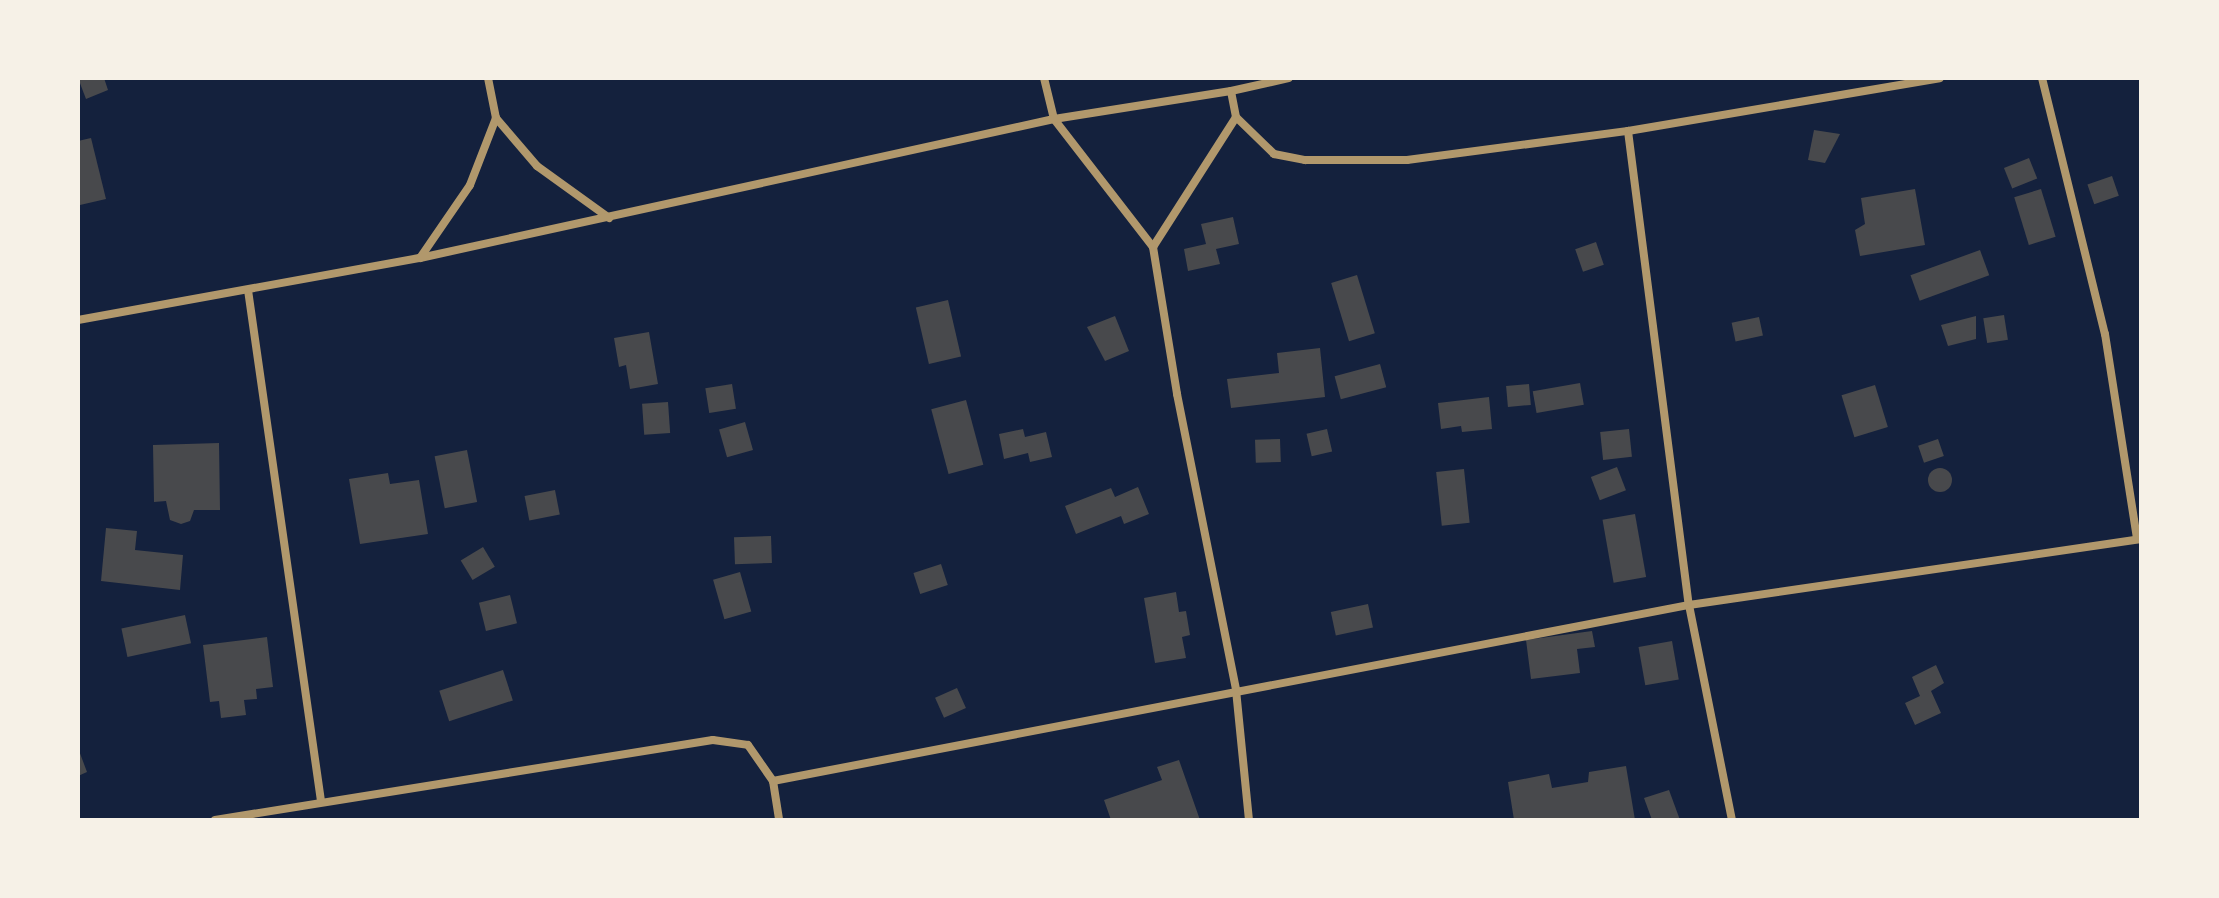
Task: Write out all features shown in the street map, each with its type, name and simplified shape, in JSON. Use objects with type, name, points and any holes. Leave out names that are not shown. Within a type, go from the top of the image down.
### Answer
[{"type":"street","points":[[488,78],[496,118],[537,166],[609,218]]},
{"type":"street","points":[[1044,78],[1054,119],[1153,247],[1177,394],[1236,690],[1249,820]]},
{"type":"street","points":[[78,320],[420,258],[1054,119],[1231,91],[1289,78]]},
{"type":"street","points":[[1231,91],[1236,117],[1274,154],[1305,160],[1407,160],[1628,131],[1940,78]]},
{"type":"street","points":[[773,781],[1689,605],[2139,539],[2105,334],[2042,78]]},
{"type":"street","points":[[1153,247],[1236,117]]},
{"type":"street","points":[[420,258],[470,185],[496,118]]},
{"type":"street","points":[[1628,131],[1689,605],[1732,820]]},
{"type":"street","points":[[248,290],[321,801]]},
{"type":"street","points":[[215,820],[713,740],[748,745],[773,781],[779,820]]},
{"type":"building","points":[[78,78],[104,78],[108,90],[86,99]]},
{"type":"building","points":[[1814,130],[1840,134],[1825,163],[1808,160]]},
{"type":"building","points":[[91,138],[106,199],[80,205],[78,141]]},
{"type":"building","points":[[2029,158],[2037,178],[2012,189],[2004,168]]},
{"type":"building","points":[[2112,176],[2119,196],[2094,204],[2087,184]]},
{"type":"building","points":[[1915,189],[1925,245],[1860,256],[1855,230],[1865,224],[1861,198]]},
{"type":"building","points":[[2041,189],[2056,237],[2029,245],[2014,197]]},
{"type":"building","points":[[1233,217],[1239,244],[1216,249],[1220,264],[1188,271],[1184,249],[1206,244],[1201,224]]},
{"type":"building","points":[[1596,242],[1604,265],[1583,272],[1575,249]]},
{"type":"building","points":[[1980,250],[1989,275],[1920,301],[1910,275]]},
{"type":"building","points":[[1357,275],[1375,333],[1349,341],[1331,283]]},
{"type":"building","points":[[948,300],[961,357],[929,364],[916,307]]},
{"type":"building","points":[[2004,315],[2008,340],[1987,343],[1983,318]]},
{"type":"building","points":[[1115,316],[1129,351],[1105,361],[1087,327]]},
{"type":"building","points":[[1976,316],[1976,339],[1948,346],[1941,325]]},
{"type":"building","points":[[1759,317],[1763,336],[1736,341],[1732,323]]},
{"type":"building","points":[[649,332],[658,384],[630,389],[626,365],[619,367],[614,338]]},
{"type":"building","points":[[1320,348],[1325,397],[1231,408],[1227,379],[1279,373],[1277,353]]},
{"type":"building","points":[[1380,364],[1386,387],[1341,399],[1335,376]]},
{"type":"building","points":[[1580,383],[1584,405],[1537,413],[1533,391]]},
{"type":"building","points":[[732,384],[736,409],[709,413],[705,388]]},
{"type":"building","points":[[1529,384],[1531,405],[1508,407],[1506,386]]},
{"type":"building","points":[[1875,385],[1888,427],[1854,437],[1842,395]]},
{"type":"building","points":[[1489,397],[1492,429],[1462,432],[1461,426],[1441,429],[1438,403]]},
{"type":"building","points":[[966,400],[983,465],[949,474],[931,409]]},
{"type":"building","points":[[668,402],[670,433],[644,435],[642,404]]},
{"type":"building","points":[[745,422],[753,450],[727,457],[719,429]]},
{"type":"building","points":[[1023,429],[1025,437],[1046,432],[1052,457],[1030,462],[1028,453],[1004,459],[999,434]]},
{"type":"building","points":[[1327,429],[1332,451],[1312,456],[1307,434]]},
{"type":"building","points":[[1629,429],[1632,457],[1603,460],[1600,432]]},
{"type":"building","points":[[1280,439],[1281,462],[1256,463],[1255,440]]},
{"type":"building","points":[[1938,439],[1944,456],[1924,463],[1918,446]]},
{"type":"building","points":[[219,443],[220,510],[194,510],[190,521],[181,524],[170,520],[166,501],[154,502],[153,445]]},
{"type":"building","points":[[467,450],[477,502],[445,508],[435,456]]},
{"type":"building","points":[[1617,467],[1626,490],[1600,500],[1591,477]]},
{"type":"building","points":[[1935,468],[1945,468],[1952,475],[1952,485],[1945,492],[1935,492],[1928,485],[1928,475]]},
{"type":"building","points":[[1464,469],[1470,523],[1442,526],[1436,472]]},
{"type":"building","points":[[388,473],[390,484],[419,480],[428,534],[360,544],[349,479]]},
{"type":"building","points":[[1138,487],[1149,514],[1124,524],[1121,516],[1076,534],[1065,506],[1111,488],[1115,497]]},
{"type":"building","points":[[555,490],[560,515],[529,520],[525,496]]},
{"type":"building","points":[[1635,514],[1646,577],[1614,583],[1603,520]]},
{"type":"building","points":[[106,528],[137,531],[135,550],[183,555],[180,590],[101,581]]},
{"type":"building","points":[[771,536],[772,563],[735,564],[734,537]]},
{"type":"building","points":[[483,547],[495,567],[473,580],[461,560]]},
{"type":"building","points":[[941,564],[948,585],[920,594],[913,573]]},
{"type":"building","points":[[740,572],[751,611],[724,619],[713,580]]},
{"type":"building","points":[[1176,592],[1179,612],[1186,611],[1190,635],[1182,637],[1186,658],[1155,663],[1144,598]]},
{"type":"building","points":[[510,595],[517,623],[486,631],[479,603]]},
{"type":"building","points":[[1368,604],[1373,627],[1336,635],[1331,612]]},
{"type":"building","points":[[185,615],[191,643],[127,657],[121,629]]},
{"type":"building","points":[[1592,631],[1595,647],[1577,649],[1580,673],[1531,679],[1526,640]]},
{"type":"building","points":[[267,637],[273,687],[256,689],[257,699],[244,700],[246,715],[221,718],[219,701],[210,702],[203,645]]},
{"type":"building","points":[[1672,641],[1679,679],[1645,685],[1639,647]]},
{"type":"building","points":[[1936,665],[1944,683],[1931,691],[1941,713],[1915,725],[1905,703],[1920,696],[1912,677]]},
{"type":"building","points":[[503,670],[513,700],[449,721],[439,691]]},
{"type":"building","points":[[957,688],[966,708],[944,718],[935,698]]},
{"type":"building","points":[[78,748],[87,772],[78,776]]},
{"type":"building","points":[[1179,760],[1200,820],[1111,820],[1104,800],[1162,780],[1157,767]]},
{"type":"building","points":[[1626,766],[1635,820],[1514,820],[1508,782],[1549,774],[1552,788],[1588,782],[1589,772]]},
{"type":"building","points":[[1669,790],[1680,820],[1652,820],[1644,798]]}]
